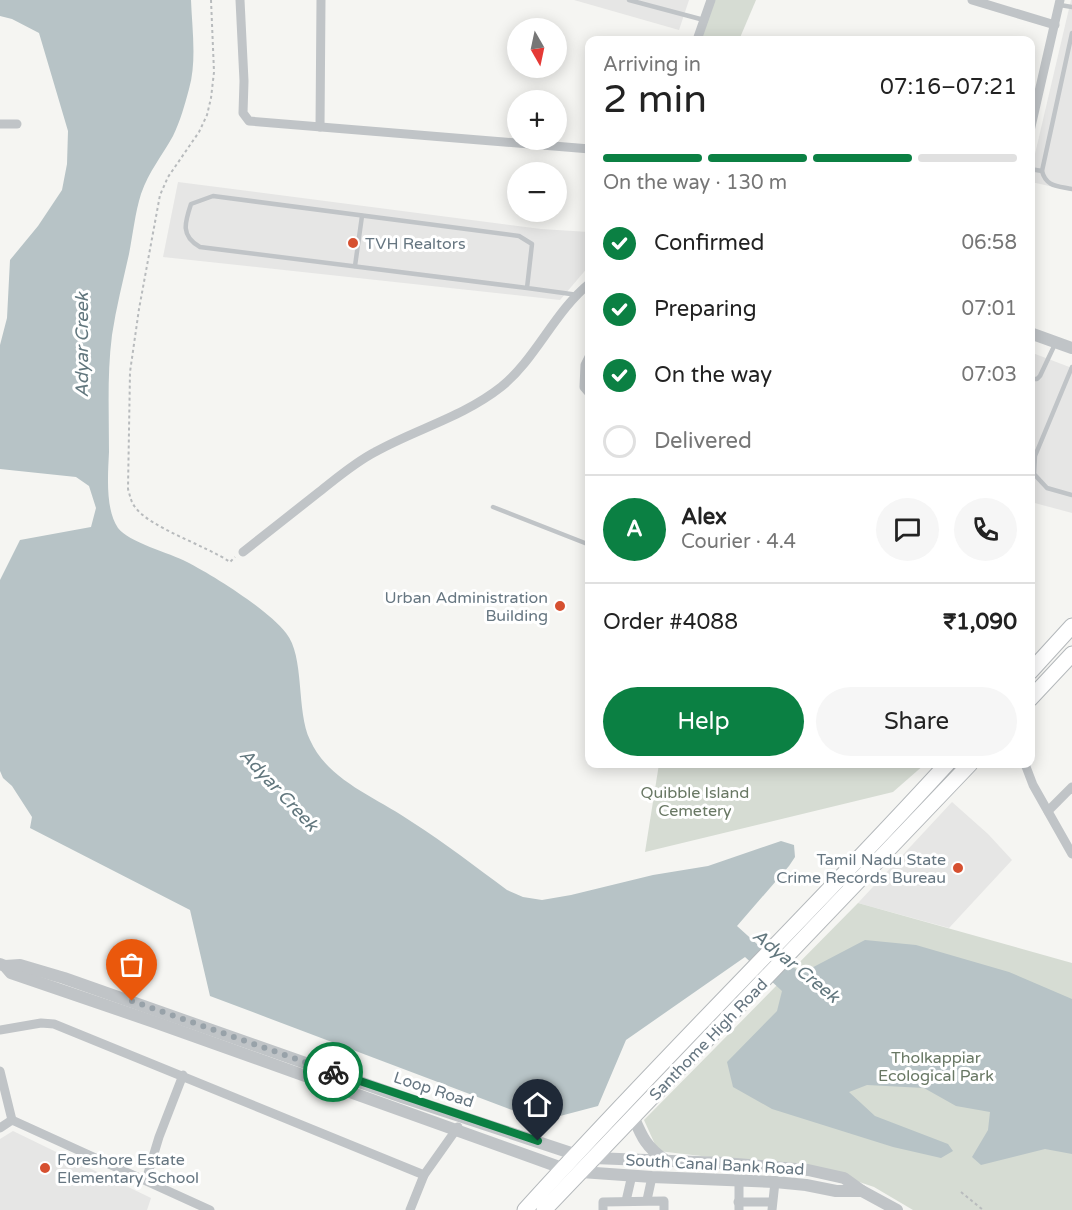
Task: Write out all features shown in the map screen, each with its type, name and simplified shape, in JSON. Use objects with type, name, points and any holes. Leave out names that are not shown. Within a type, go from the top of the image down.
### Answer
[{"type":"main road","points":[[1035,667],[1072,626]]},
{"type":"main road","points":[[1035,694],[1072,654]]},
{"type":"main road","name":"Santhome High Road","points":[[544,1210],[847,882],[944,768]]},
{"type":"main road","name":"Santhome High Road","points":[[525,1210],[613,1112],[966,768]]},
{"type":"street","points":[[240,0],[244,116],[252,122],[585,149]]},
{"type":"street","points":[[320,127],[321,0]]},
{"type":"street","points":[[698,36],[711,0]]},
{"type":"street","points":[[972,0],[1055,25]]},
{"type":"street","points":[[1035,110],[1060,2]]},
{"type":"street","points":[[0,124],[17,124]]},
{"type":"street","points":[[243,552],[356,463],[391,443],[473,406],[499,388],[514,376],[585,288]]},
{"type":"street","points":[[1035,334],[1066,343]]},
{"type":"street","points":[[585,366],[585,388]]},
{"type":"street","points":[[1027,768],[1033,785],[1048,811],[1070,843],[1072,854]]},
{"type":"street","points":[[1048,811],[1072,787]]},
{"type":"street","name":"Loop Road","points":[[2,965],[21,965],[64,978],[574,1154],[593,1158],[724,1163],[808,1170],[844,1178],[862,1191]]},
{"type":"street","name":"Loop Road","points":[[2,965],[11,973],[562,1168]]},
{"type":"street","points":[[0,1030],[41,1023],[54,1024],[424,1175]]},
{"type":"street","points":[[0,1071],[12,1119]]},
{"type":"street","points":[[147,1180],[159,1137],[183,1075]]},
{"type":"street","points":[[410,1210],[424,1175],[457,1130],[463,1116]]},
{"type":"street","points":[[633,1116],[650,1150],[666,1160]]},
{"type":"street","points":[[0,1128],[12,1119]]},
{"type":"street","points":[[12,1119],[210,1210]]},
{"type":"street","name":"South Canal Bank Road","points":[[562,1168],[581,1172],[652,1177],[739,1179],[806,1185],[836,1191],[862,1191],[890,1208]]},
{"type":"street","points":[[626,1201],[632,1175]]},
{"type":"street","points":[[647,1200],[652,1177]]},
{"type":"street","points":[[739,1179],[739,1206],[772,1206],[775,1182]]},
{"type":"street","points":[[603,1210],[603,1202],[647,1200],[664,1202],[664,1210]]},
{"type":"lane","points":[[629,0],[704,20]]},
{"type":"lane","points":[[1060,2],[1072,7]]},
{"type":"lane","points":[[1072,33],[1042,171],[1044,180],[1049,184],[1072,189]]},
{"type":"lane","points":[[1035,170],[1042,171]]},
{"type":"lane","points":[[527,288],[532,244],[519,236],[213,196],[191,204],[186,224],[185,233],[191,242],[200,247],[578,295]]},
{"type":"lane","points":[[355,266],[362,216]]},
{"type":"lane","points":[[1035,379],[1040,376],[1066,343]]},
{"type":"lane","points":[[1035,456],[1072,367]]},
{"type":"lane","points":[[1035,475],[1047,488],[1072,495]]},
{"type":"lane","points":[[493,507],[585,543]]},
{"type":"path","points":[[212,0],[214,72],[207,115],[199,132],[164,185],[139,309],[130,372],[128,479],[131,499],[142,515],[162,528],[210,549],[230,562]]},
{"type":"path","points":[[961,1192],[983,1210]]},
{"type":"shaded area","points":[[574,0],[689,0],[679,30]]},
{"type":"shaded area","points":[[1072,0],[1072,191],[1035,183],[1035,154]]},
{"type":"shaded area","name":"TVH Realtors","points":[[178,182],[541,229],[585,232],[585,271],[560,300],[163,257]]},
{"type":"shaded area","points":[[1035,354],[1072,368],[1072,513],[1035,503]]},
{"type":"shaded area","points":[[952,802],[988,834],[1012,860],[949,928],[858,903]]},
{"type":"shaded area","name":"Foreshore Estate Elementary School","points":[[13,1131],[151,1198],[147,1210],[0,1210],[0,1139]]},
{"type":"green space","points":[[714,0],[756,0],[741,36],[701,36]]},
{"type":"green space","name":"Quibble Island Cemetery","points":[[658,768],[920,768],[893,792],[645,852]]},
{"type":"green space","name":"Tholkappiar Ecological Park","points":[[858,903],[1072,963],[1072,1210],[913,1210],[874,1187],[824,1170],[658,1151],[644,1120]]},
{"type":"water","name":"Adyar Creek","points":[[0,0],[191,0],[193,56],[189,89],[176,131],[141,194],[114,325],[109,379],[109,501],[114,520],[123,533],[140,543],[187,562],[211,576],[240,594],[286,633],[296,655],[306,728],[318,754],[329,767],[341,778],[436,838],[507,890],[523,897],[542,900],[571,895],[653,875],[708,866],[781,841],[794,845],[795,857],[789,866],[737,926],[757,944],[802,973],[865,940],[916,945],[1009,972],[1072,999],[1072,1154],[1045,1149],[981,1165],[972,1157],[988,1130],[990,1112],[956,1106],[924,1088],[867,1085],[849,1092],[875,1116],[948,1144],[953,1151],[941,1158],[893,1147],[772,1109],[733,1087],[727,1062],[777,1011],[782,991],[745,957],[626,1040],[598,1106],[541,1121],[210,996],[190,910],[30,828],[32,817],[0,771],[0,580],[20,540],[91,527],[96,508],[89,486],[76,477],[0,469],[0,345],[7,318],[10,260],[38,226],[62,190],[67,164],[68,131],[39,33],[12,19],[0,16]]},
{"type":"way so far","points":[[132,1001],[333,1072]]},
{"type":"place","name":"TVH Realtors","points":[[353,243]]},
{"type":"place","name":"Urban Administration Building","points":[[560,606]]},
{"type":"place","name":"Tamil Nadu State Crime Records Bureau","points":[[958,868]]},
{"type":"place","name":"Foreshore Estate Elementary School","points":[[45,1168]]},
{"type":"route","points":[[333,1072],[538,1141]]}]
